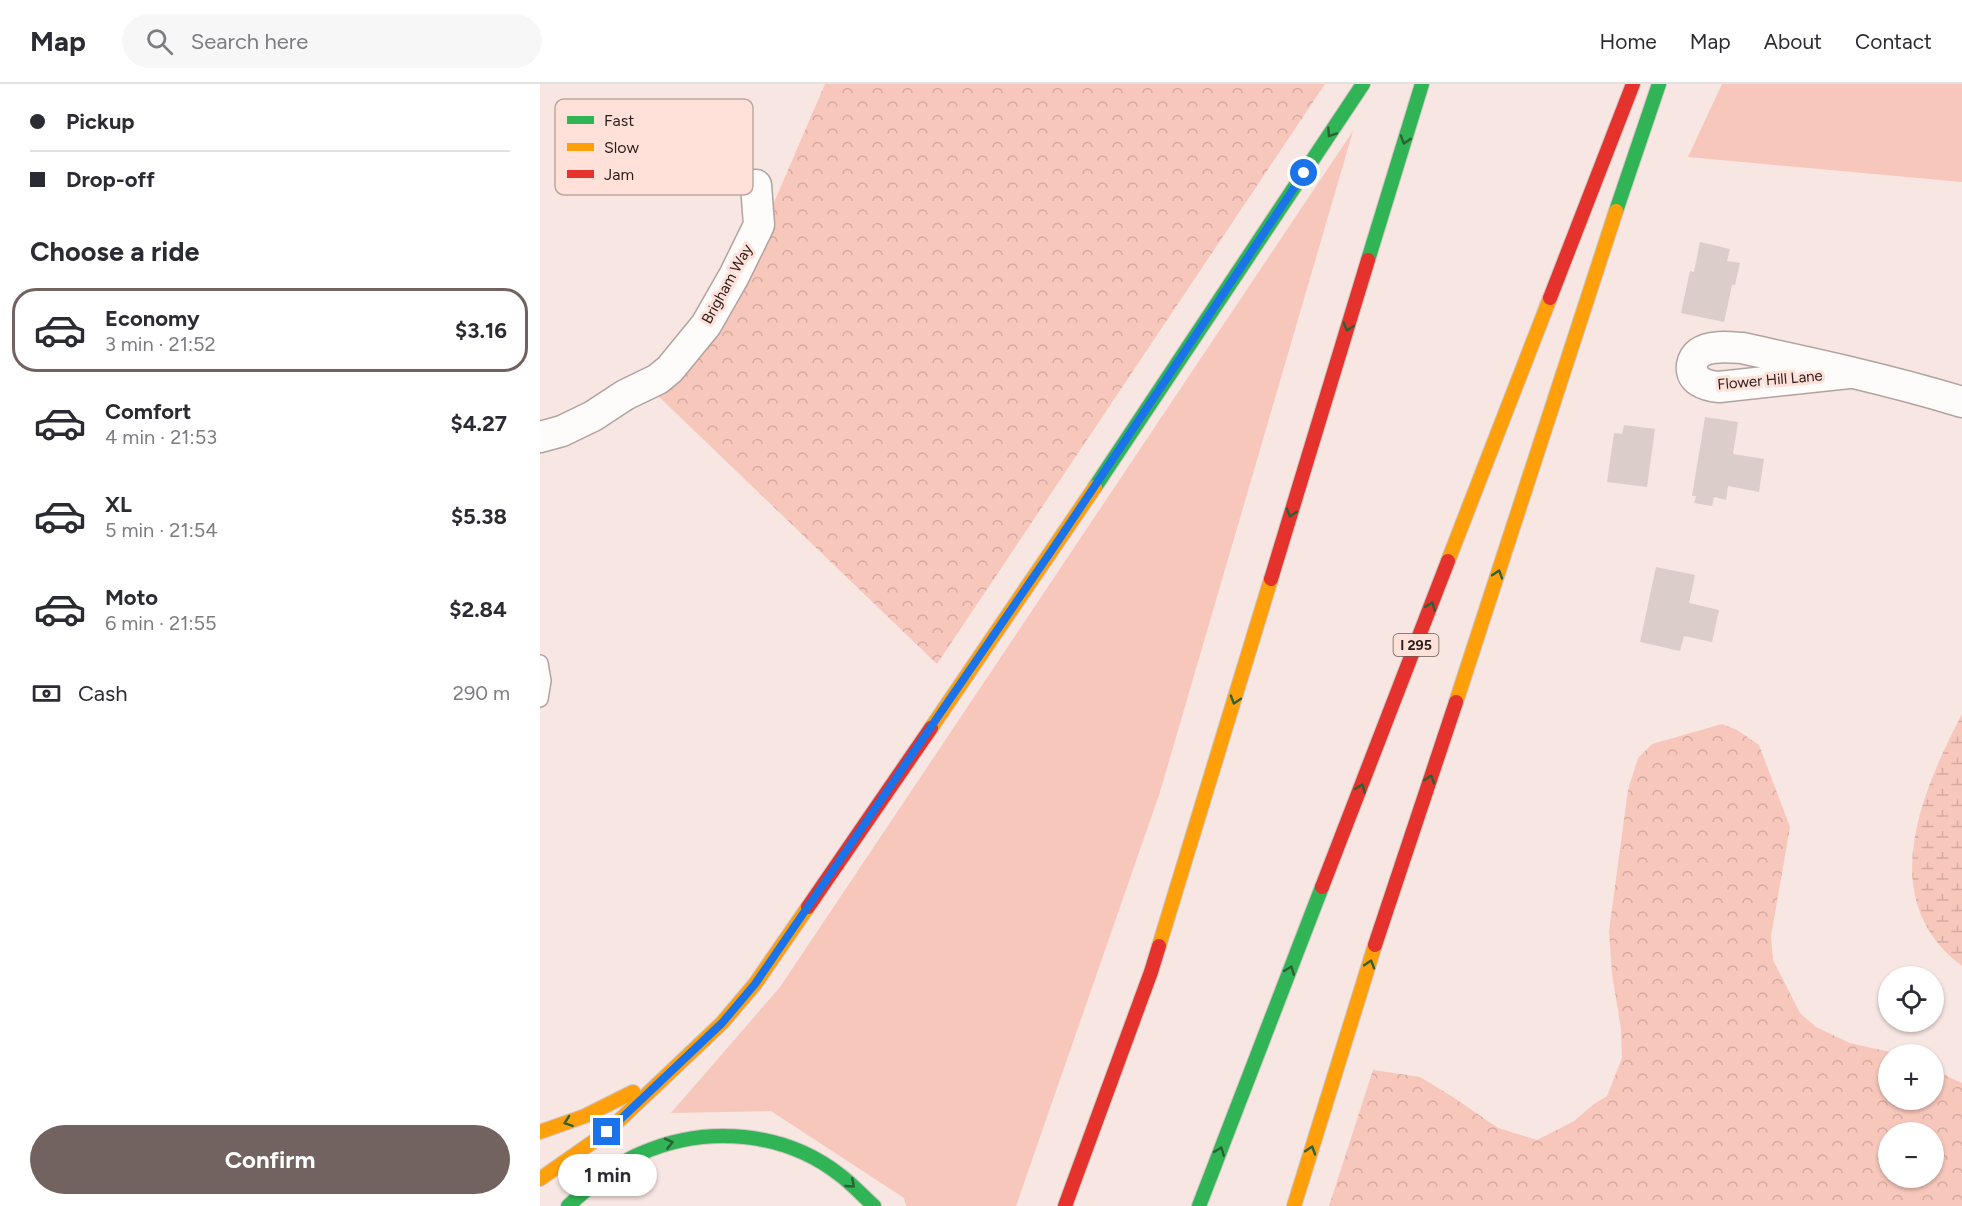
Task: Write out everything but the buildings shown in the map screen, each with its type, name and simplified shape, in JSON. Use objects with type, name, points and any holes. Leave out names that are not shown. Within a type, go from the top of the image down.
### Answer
[{"type":"highway","points":[[540,1179],[607,1132],[722,1023],[755,984],[1041,566],[1363,84]]},
{"type":"highway","points":[[1065,1206],[1151,972],[1422,84]]},
{"type":"highway","name":"I 295","points":[[1199,1206],[1634,84]]},
{"type":"highway","points":[[1294,1206],[1379,933],[1482,623],[1587,295],[1659,84]]},
{"type":"highway","points":[[540,1132],[585,1116],[631,1094],[722,1023]]},
{"type":"highway","points":[[568,1206],[592,1182],[613,1167],[642,1152],[673,1141],[717,1135],[763,1139],[807,1154],[846,1178],[874,1206]]},
{"type":"street","name":"Brigham Way","points":[[540,437],[562,431],[593,416],[625,395],[658,379],[670,369],[706,325],[759,225],[756,185]]},
{"type":"street","points":[[1848,373],[1930,392],[1962,402]]},
{"type":"lane","points":[[540,663],[543,681],[540,699]]},
{"type":"green space","points":[[825,84],[1325,84],[937,664],[653,391],[732,300]]},
{"type":"green space","points":[[1722,84],[1962,84],[1962,182],[1688,157]]},
{"type":"green space","points":[[1353,131],[1160,792],[1016,1206],[906,1206],[904,1198],[771,1111],[671,1113],[780,987]]},
{"type":"green space","points":[[1962,714],[1962,966],[1935,939],[1919,910],[1913,878],[1914,845],[1921,811],[1932,777]]},
{"type":"green space","points":[[1722,724],[1737,730],[1759,745],[1790,827],[1771,936],[1773,960],[1800,1013],[1816,1027],[1850,1043],[1878,1049],[1878,1110],[1944,1110],[1944,1075],[1962,1083],[1962,1206],[1329,1206],[1373,1070],[1420,1077],[1498,1128],[1537,1140],[1574,1121],[1607,1096],[1622,1058],[1621,1029],[1612,974],[1609,931],[1628,790],[1638,758],[1652,744]]},
{"type":"traffic: fast","points":[[1095,487],[1363,84]]},
{"type":"traffic: fast","points":[[1368,260],[1422,84]]},
{"type":"traffic: fast","points":[[1616,211],[1659,84]]},
{"type":"traffic: fast","points":[[1199,1206],[1322,887]]},
{"type":"traffic: fast","points":[[568,1206],[603,1176],[631,1158],[667,1144],[692,1138],[718,1136],[770,1141],[794,1149],[818,1160],[840,1175],[874,1206]]},
{"type":"traffic: slow","points":[[1456,702],[1616,211]]},
{"type":"traffic: slow","points":[[1448,561],[1550,298]]},
{"type":"traffic: slow","points":[[931,728],[1095,487]]},
{"type":"traffic: slow","points":[[1159,946],[1271,579]]},
{"type":"traffic: slow","points":[[540,1179],[607,1132],[722,1023],[755,984],[808,907]]},
{"type":"traffic: slow","points":[[1294,1206],[1375,945]]},
{"type":"traffic: slow","points":[[540,1132],[585,1116],[633,1092]]},
{"type":"traffic: jam","points":[[1550,298],[1633,84]]},
{"type":"traffic: jam","points":[[1271,579],[1368,260]]},
{"type":"traffic: jam","points":[[1322,887],[1448,561]]},
{"type":"traffic: jam","points":[[1375,945],[1456,702]]},
{"type":"traffic: jam","points":[[808,907],[931,728]]},
{"type":"traffic: jam","points":[[1065,1206],[1159,946]]},
{"type":"route","points":[[607,1132],[722,1023],[755,984],[1054,547],[1304,173]]}]
